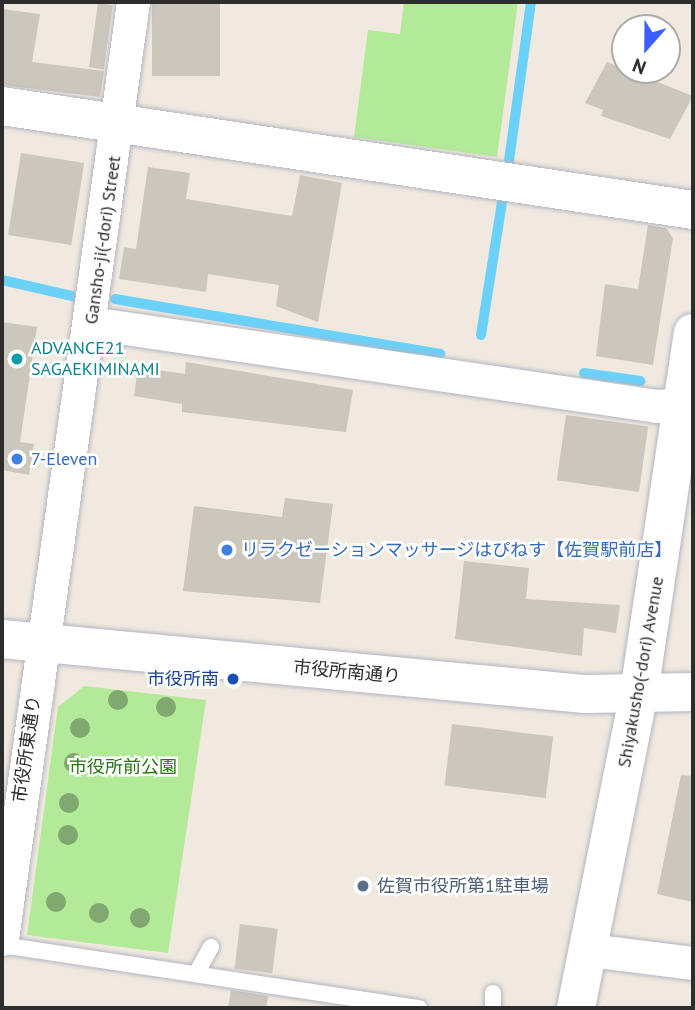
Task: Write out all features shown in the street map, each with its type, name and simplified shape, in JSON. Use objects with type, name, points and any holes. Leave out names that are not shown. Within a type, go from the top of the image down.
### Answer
[{"type":"street","name":"Gansho-ji(-dori) Street","points":[[41,643],[91,323],[133,2]]},
{"type":"street","points":[[2,106],[693,210]]},
{"type":"street","points":[[91,323],[657,406],[689,402]]},
{"type":"street","name":"Shiyakusho(-dori) Avenue","points":[[576,1008],[639,693],[689,402],[693,333]]},
{"type":"street","name":"市役所南通り","points":[[2,639],[585,694],[693,692]]},
{"type":"street","name":"市役所東通り","points":[[2,939],[41,643]]},
{"type":"street","points":[[589,950],[693,963]]},
{"type":"lane","points":[[2,945],[419,1008]]},
{"type":"lane","points":[[196,974],[211,947]]},
{"type":"green space","points":[[404,2],[518,2],[497,157],[354,137],[368,30],[400,34]]},
{"type":"green space","name":"市役所前公園","points":[[84,686],[206,700],[168,953],[27,935],[58,707]]},
{"type":"building","points":[[152,2],[220,2],[220,76],[152,76]]},
{"type":"building","points":[[98,3],[113,5],[104,69],[89,67]]},
{"type":"building","points":[[2,9],[40,14],[32,62],[104,71],[100,97],[2,85]]},
{"type":"building","points":[[607,62],[611,64],[611,84],[663,84],[693,96],[670,139],[601,116],[603,110],[585,103]]},
{"type":"building","points":[[21,153],[84,163],[71,245],[8,235]]},
{"type":"building","points":[[148,167],[190,173],[186,199],[292,216],[300,175],[342,183],[318,322],[276,306],[279,285],[208,274],[206,292],[119,279],[124,247],[136,249]]},
{"type":"building","points":[[648,225],[666,228],[673,238],[653,365],[596,356],[605,284],[638,289]]},
{"type":"building","points":[[2,322],[37,327],[20,442],[34,444],[29,475],[2,470]]},
{"type":"building","points":[[186,362],[353,390],[346,432],[182,412],[182,404],[134,396],[138,367],[185,374]]},
{"type":"building","points":[[566,415],[648,427],[639,492],[557,480]]},
{"type":"building","points":[[285,498],[333,504],[320,603],[183,591],[194,506],[282,517]]},
{"type":"building","points":[[464,561],[529,568],[526,599],[620,605],[616,633],[584,628],[582,656],[455,639]]},
{"type":"building","points":[[452,724],[553,736],[546,798],[444,786]]},
{"type":"building","points":[[681,775],[693,776],[693,902],[657,894]]},
{"type":"building","points":[[240,924],[278,929],[272,973],[235,969]]},
{"type":"building","points":[[231,990],[268,996],[266,1008],[228,1008]]},
{"type":"waterway","points":[[507,175],[531,2]]},
{"type":"waterway","points":[[481,335],[504,190]]},
{"type":"waterway","points":[[2,280],[77,297]]},
{"type":"waterway","points":[[115,299],[440,354]]},
{"type":"waterway","points":[[584,373],[640,381]]},
{"type":"place","name":"ADVANCE21 SAGAEKIMINAMI","points":[[17,359]]},
{"type":"place","name":"7-Eleven","points":[[17,459]]},
{"type":"place","name":"リラクゼーションマッサージはぴねす【佐賀駅前店】","points":[[227,550]]},
{"type":"place","name":"市役所南","points":[[233,679]]},
{"type":"place","name":"佐賀市役所第1駐車場","points":[[363,886]]}]
